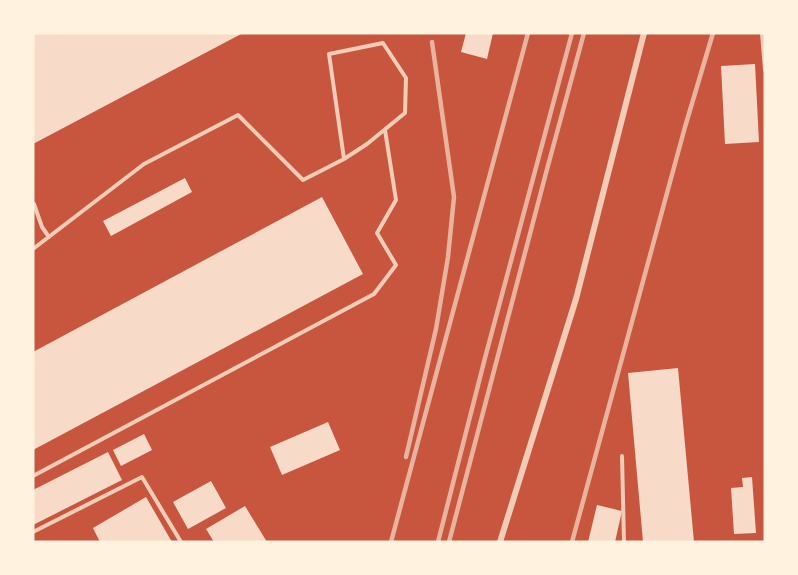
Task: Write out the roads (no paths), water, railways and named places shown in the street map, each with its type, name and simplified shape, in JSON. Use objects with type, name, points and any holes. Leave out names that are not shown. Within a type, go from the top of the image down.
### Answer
[{"type":"street","points":[[501,542],[576,299],[644,33]]},
{"type":"lane","points":[[762,33],[765,70]]},
{"type":"lane","points":[[33,249],[144,164],[238,115],[303,180],[344,159],[367,144],[405,113],[406,78],[383,43],[329,54],[344,159]]},
{"type":"lane","points":[[33,476],[374,294],[396,265],[377,233],[396,200],[385,129]]},
{"type":"lane","points":[[34,204],[42,227],[49,237]]},
{"type":"lane","points":[[622,456],[624,542]]},
{"type":"lane","points":[[33,532],[142,477],[181,542]]},
{"type":"railway","points":[[391,542],[528,33]]},
{"type":"railway","points":[[438,542],[572,33]]},
{"type":"railway","points":[[449,542],[584,33]]},
{"type":"railway","points":[[572,542],[685,127],[713,33]]},
{"type":"railway","points":[[406,457],[436,329],[448,257],[454,197],[432,42]]}]
